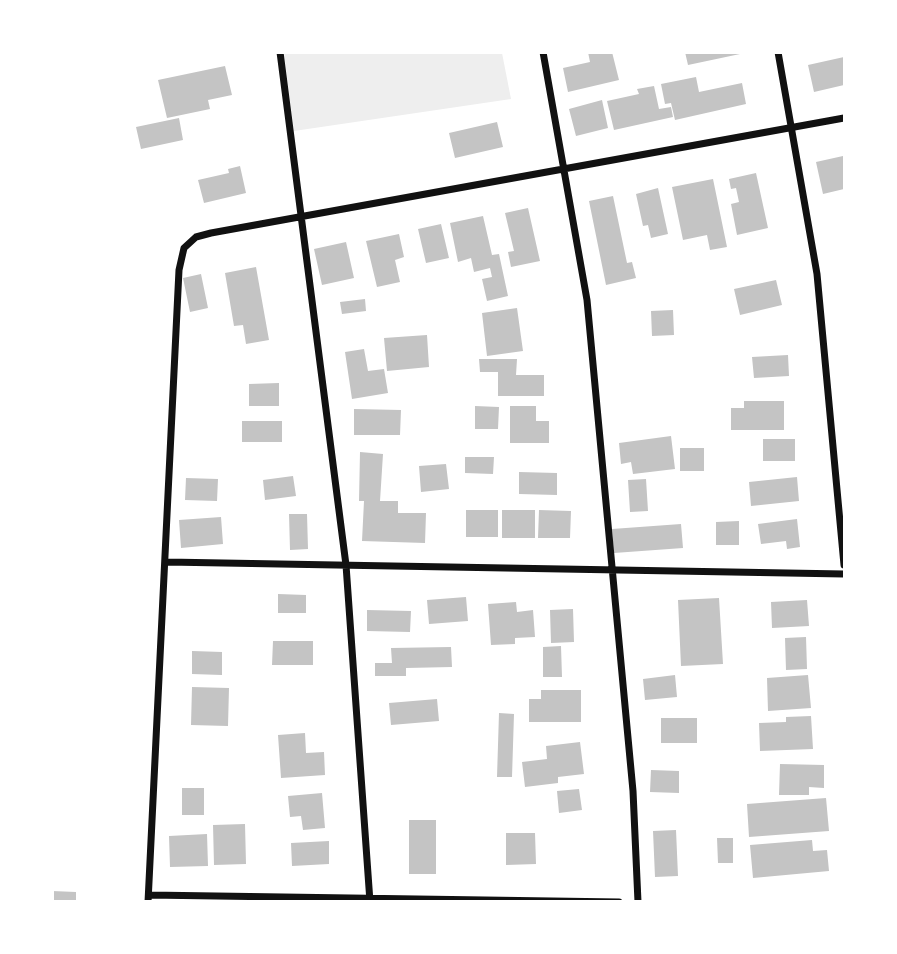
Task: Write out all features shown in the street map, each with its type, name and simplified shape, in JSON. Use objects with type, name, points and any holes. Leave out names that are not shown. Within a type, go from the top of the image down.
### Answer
[{"type":"street","points":[[280,52],[345,565],[370,900]]},
{"type":"street","points":[[542,52],[587,300],[634,791],[638,901]]},
{"type":"street","points":[[779,52],[817,274],[845,565]]},
{"type":"street","points":[[619,901],[148,898],[167,562],[179,270],[184,248],[192,241],[211,233],[845,118]]},
{"type":"street","points":[[167,562],[845,574]]},
{"type":"shaded area","points":[[284,53],[502,53],[511,99],[294,131]]},
{"type":"building","points":[[588,52],[612,52],[619,80],[568,92],[563,68],[590,62]]},
{"type":"building","points":[[685,52],[740,52],[740,54],[688,65]]},
{"type":"building","points":[[844,57],[844,85],[814,92],[808,65]]},
{"type":"building","points":[[225,66],[232,95],[208,100],[210,109],[167,118],[158,80]]},
{"type":"building","points":[[696,77],[699,92],[742,83],[746,104],[675,120],[671,103],[665,104],[661,84]]},
{"type":"building","points":[[654,86],[659,109],[671,107],[673,117],[614,130],[607,101],[639,94],[637,89]]},
{"type":"building","points":[[602,100],[608,128],[576,136],[569,109]]},
{"type":"building","points":[[179,118],[183,140],[141,149],[136,127]]},
{"type":"building","points":[[497,122],[503,147],[455,158],[449,133]]},
{"type":"building","points":[[843,156],[844,189],[823,194],[816,162]]},
{"type":"building","points":[[240,166],[246,193],[204,203],[198,180],[229,173],[228,169]]},
{"type":"building","points":[[756,173],[768,228],[737,235],[731,204],[739,202],[736,188],[731,189],[729,179]]},
{"type":"building","points":[[713,179],[727,247],[710,250],[707,235],[683,240],[672,187]]},
{"type":"building","points":[[658,188],[668,234],[651,238],[648,225],[643,226],[636,194]]},
{"type":"building","points":[[613,196],[627,263],[632,262],[636,278],[606,285],[589,201]]},
{"type":"building","points":[[528,208],[540,261],[511,267],[508,252],[514,251],[505,213]]},
{"type":"building","points":[[483,216],[492,255],[499,254],[508,296],[487,301],[482,279],[492,277],[490,268],[474,272],[471,258],[458,262],[450,223]]},
{"type":"building","points":[[441,224],[449,258],[426,263],[418,229]]},
{"type":"building","points":[[399,234],[404,257],[395,260],[400,282],[377,287],[366,241]]},
{"type":"building","points":[[346,242],[354,278],[322,285],[314,249]]},
{"type":"building","points":[[256,267],[269,340],[246,344],[243,325],[234,326],[225,273]]},
{"type":"building","points":[[201,274],[208,308],[190,312],[183,278]]},
{"type":"building","points":[[776,280],[782,305],[740,315],[734,289]]},
{"type":"building","points":[[365,299],[366,311],[342,314],[340,302]]},
{"type":"building","points":[[517,308],[523,351],[487,356],[482,313]]},
{"type":"building","points":[[673,310],[674,335],[652,336],[651,311]]},
{"type":"building","points":[[427,335],[429,367],[387,371],[384,338]]},
{"type":"building","points":[[364,349],[368,371],[384,369],[388,393],[352,399],[345,352]]},
{"type":"building","points":[[788,355],[789,376],[754,378],[752,357]]},
{"type":"building","points":[[479,359],[517,359],[516,375],[544,375],[544,396],[498,396],[498,372],[480,372]]},
{"type":"building","points":[[279,383],[279,406],[249,406],[249,384]]},
{"type":"building","points":[[744,401],[784,401],[784,430],[731,430],[731,408],[744,408]]},
{"type":"building","points":[[475,406],[499,407],[498,429],[475,429]]},
{"type":"building","points":[[510,406],[536,406],[536,421],[549,421],[549,443],[510,443]]},
{"type":"building","points":[[354,409],[401,410],[400,435],[354,435]]},
{"type":"building","points":[[242,421],[282,421],[282,442],[242,442]]},
{"type":"building","points":[[671,436],[675,469],[633,474],[631,462],[621,464],[619,443]]},
{"type":"building","points":[[763,439],[795,439],[795,461],[763,461]]},
{"type":"building","points":[[680,448],[704,448],[704,471],[680,471]]},
{"type":"building","points":[[360,452],[383,454],[380,501],[398,501],[398,513],[426,513],[425,543],[362,541],[364,501],[359,501]]},
{"type":"building","points":[[465,457],[494,457],[493,474],[465,473]]},
{"type":"building","points":[[446,464],[449,489],[421,492],[419,466]]},
{"type":"building","points":[[519,472],[557,473],[557,495],[519,494]]},
{"type":"building","points":[[293,476],[296,496],[265,500],[263,480]]},
{"type":"building","points":[[797,477],[799,501],[751,506],[749,482]]},
{"type":"building","points":[[186,478],[218,479],[217,501],[185,500]]},
{"type":"building","points":[[646,479],[648,511],[630,512],[628,480]]},
{"type":"building","points":[[466,510],[498,510],[498,537],[466,537]]},
{"type":"building","points":[[502,510],[535,510],[535,538],[502,538]]},
{"type":"building","points":[[539,510],[571,511],[570,538],[538,538]]},
{"type":"building","points":[[289,514],[307,514],[308,549],[290,550]]},
{"type":"building","points":[[221,517],[223,544],[181,548],[179,520]]},
{"type":"building","points":[[797,519],[800,547],[787,549],[786,541],[761,544],[758,524]]},
{"type":"building","points":[[739,521],[739,545],[716,545],[716,522]]},
{"type":"building","points":[[681,524],[683,548],[614,553],[612,529]]},
{"type":"building","points":[[278,594],[306,595],[306,613],[278,613]]},
{"type":"building","points":[[466,597],[468,621],[429,624],[427,600]]},
{"type":"building","points":[[719,598],[723,664],[681,666],[678,600]]},
{"type":"building","points":[[807,600],[809,626],[772,628],[771,602]]},
{"type":"building","points":[[516,602],[517,612],[533,610],[535,637],[515,638],[515,644],[491,645],[488,604]]},
{"type":"building","points":[[573,609],[574,642],[551,643],[550,610]]},
{"type":"building","points":[[367,610],[411,611],[410,632],[367,631]]},
{"type":"building","points":[[806,637],[807,669],[786,670],[785,638]]},
{"type":"building","points":[[273,641],[313,641],[313,665],[272,665]]},
{"type":"building","points":[[561,646],[562,677],[543,677],[543,647]]},
{"type":"building","points":[[451,647],[452,667],[406,668],[406,676],[375,676],[375,663],[392,663],[391,648]]},
{"type":"building","points":[[192,651],[222,652],[222,675],[192,674]]},
{"type":"building","points":[[675,675],[677,697],[645,700],[643,679]]},
{"type":"building","points":[[808,675],[811,708],[768,711],[767,678]]},
{"type":"building","points":[[192,687],[229,688],[228,726],[191,725]]},
{"type":"building","points":[[541,690],[581,690],[581,722],[529,722],[529,699],[541,699]]},
{"type":"building","points":[[437,699],[439,721],[391,725],[389,703]]},
{"type":"building","points":[[499,713],[514,714],[512,777],[497,777]]},
{"type":"building","points":[[811,716],[813,749],[760,751],[759,723],[786,722],[786,717]]},
{"type":"building","points":[[661,718],[697,718],[697,743],[661,743]]},
{"type":"building","points":[[305,733],[306,753],[324,752],[325,775],[281,778],[278,735]]},
{"type":"building","points":[[580,742],[584,774],[558,777],[558,783],[525,787],[522,762],[547,759],[546,746]]},
{"type":"building","points":[[780,764],[824,765],[824,788],[809,787],[809,795],[779,795]]},
{"type":"building","points":[[651,770],[679,771],[679,793],[650,792]]},
{"type":"building","points":[[182,788],[204,788],[204,815],[182,815]]},
{"type":"building","points":[[579,789],[582,810],[559,813],[557,791]]},
{"type":"building","points":[[322,793],[325,828],[303,830],[301,816],[290,817],[288,796]]},
{"type":"building","points":[[826,798],[829,831],[749,837],[747,804]]},
{"type":"building","points":[[409,820],[436,820],[436,874],[409,874]]},
{"type":"building","points":[[245,824],[246,864],[214,865],[213,825]]},
{"type":"building","points":[[676,830],[678,876],[655,877],[653,831]]},
{"type":"building","points":[[506,833],[535,833],[536,864],[506,865]]},
{"type":"building","points":[[207,834],[208,866],[170,867],[169,836]]},
{"type":"building","points":[[717,838],[733,838],[733,863],[718,863]]},
{"type":"building","points":[[812,840],[813,851],[827,850],[829,871],[753,878],[750,845]]},
{"type":"building","points":[[329,841],[329,864],[292,866],[291,843]]},
{"type":"building","points":[[52,891],[76,892],[76,902],[52,902]]}]
